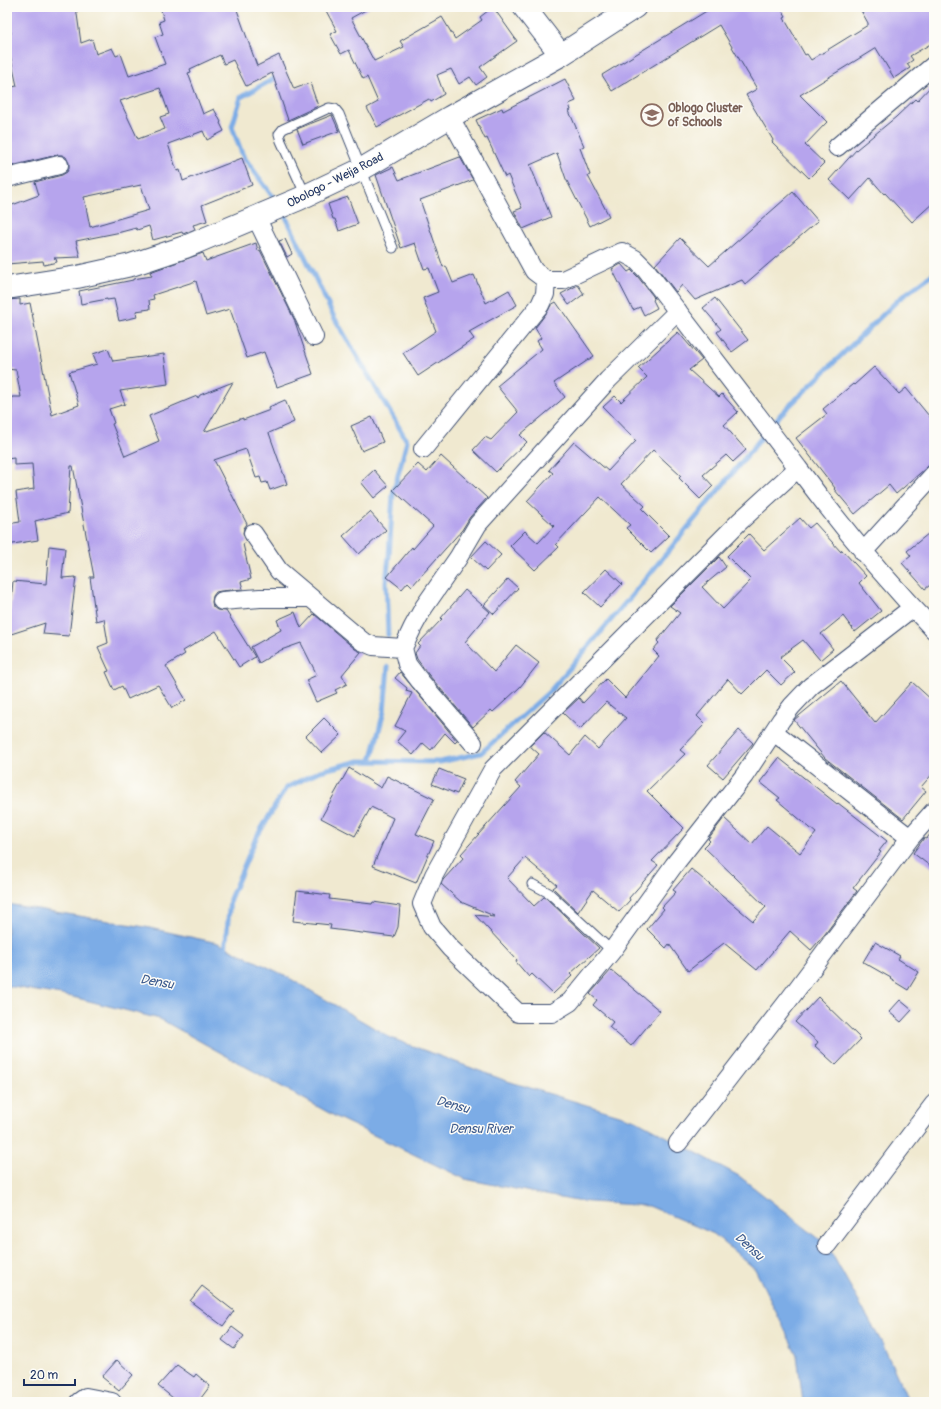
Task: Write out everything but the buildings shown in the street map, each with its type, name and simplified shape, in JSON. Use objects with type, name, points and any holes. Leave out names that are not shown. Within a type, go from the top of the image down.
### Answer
[{"type":"street","points":[[524,7],[561,55]]},
{"type":"street","name":"Obologo - Weija Road","points":[[7,288],[77,277],[131,265],[185,247],[306,196],[362,169],[450,117],[561,55],[635,7]]},
{"type":"street","points":[[837,147],[934,65]]},
{"type":"street","points":[[450,117],[534,271],[546,280],[563,280],[622,252],[635,259],[646,270],[678,311],[825,505],[863,552],[888,578],[912,608],[934,630]]},
{"type":"street","points":[[7,178],[59,165]]},
{"type":"street","points":[[256,217],[314,337]]},
{"type":"street","points":[[423,449],[540,305],[545,294],[546,280]]},
{"type":"street","points":[[472,743],[407,664],[403,648],[424,607],[458,558],[478,524],[608,380],[678,311]]},
{"type":"street","points":[[798,468],[734,527],[493,769],[434,875],[422,904],[432,927],[450,948],[518,1013],[552,1013],[570,1002],[612,951],[674,865],[744,776],[792,706],[811,686],[912,608]]},
{"type":"street","points":[[863,552],[934,474]]},
{"type":"street","points":[[253,533],[279,571],[362,641],[374,646],[403,648]]},
{"type":"street","points":[[222,601],[260,598],[311,598]]},
{"type":"street","points":[[774,732],[910,838]]},
{"type":"street","points":[[678,1143],[910,838],[934,811]]},
{"type":"street","points":[[827,1245],[934,1104]]},
{"type":"street","points":[[79,1402],[86,1397],[112,1402]]},
{"type":"lane","points":[[306,196],[279,134],[283,129],[329,108],[335,109],[339,114],[362,169],[393,248]]},
{"type":"lane","points":[[532,884],[549,893],[612,951]]},
{"type":"water","name":"Densu River","points":[[7,904],[145,927],[218,943],[284,975],[391,1038],[504,1080],[636,1120],[739,1176],[827,1245],[882,1343],[909,1402],[803,1402],[797,1355],[755,1269],[714,1234],[649,1206],[576,1201],[465,1179],[338,1118],[160,1019],[73,997],[7,986]]},
{"type":"waterway","points":[[273,197],[243,156],[232,127],[241,97],[277,77]]},
{"type":"waterway","points":[[286,217],[334,317],[407,441],[393,494],[386,582],[388,635]]},
{"type":"waterway","points":[[225,952],[230,899],[256,838],[286,788],[320,771],[359,761],[440,762],[481,753],[551,690],[634,593],[781,414],[899,299],[934,273]]},
{"type":"waterway","points":[[371,761],[384,711],[388,667]]},
{"type":"place","name":"Oblogo Cluster of Schools","points":[[652,115]]},
{"type":"water label","name":"Densu","points":[[157,981]]},
{"type":"water label","name":"Densu","points":[[453,1104]]},
{"type":"water label","name":"Densu","points":[[750,1246]]}]
